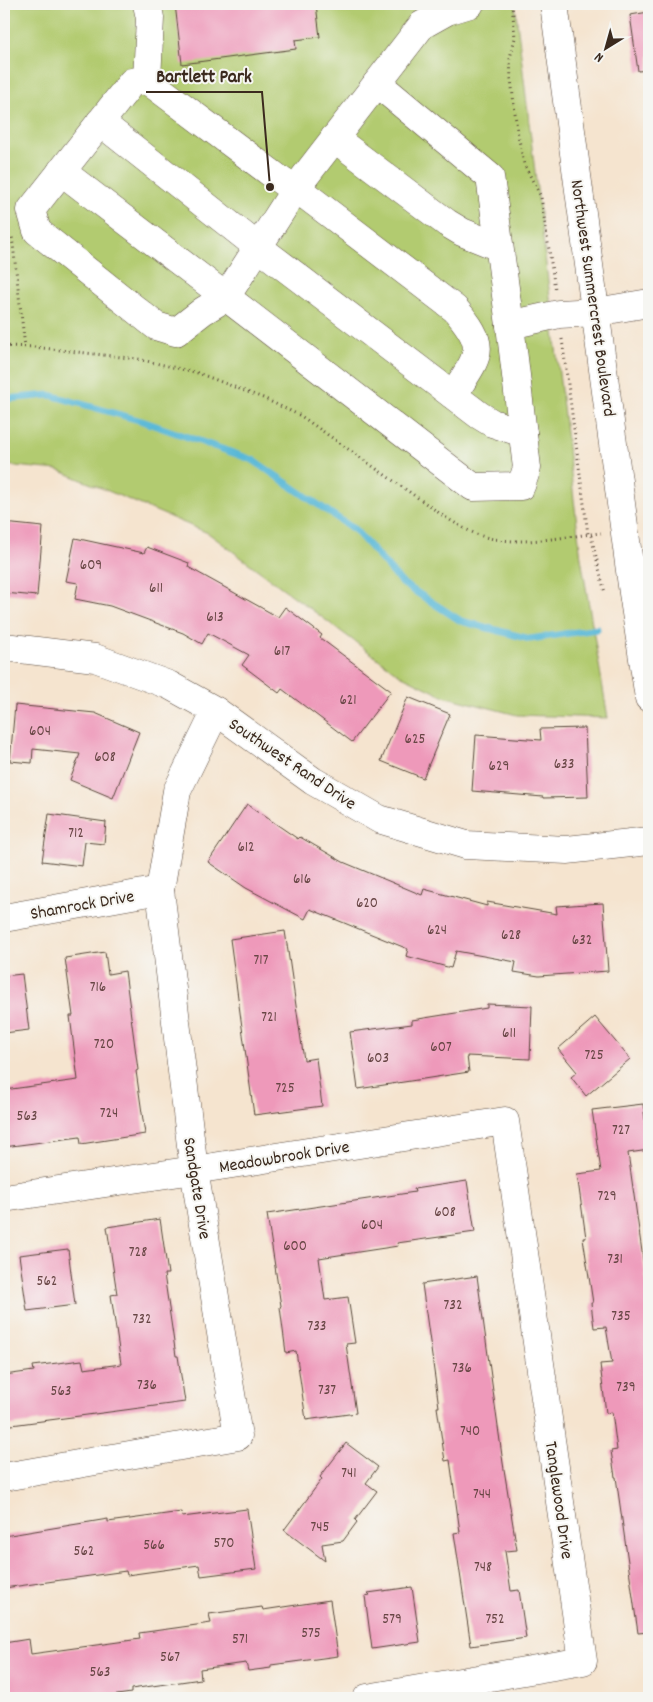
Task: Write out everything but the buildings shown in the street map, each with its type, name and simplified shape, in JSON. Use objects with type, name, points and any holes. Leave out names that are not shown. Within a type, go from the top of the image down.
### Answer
[{"type":"street","points":[[147,4],[150,18],[147,80]]},
{"type":"street","points":[[453,395],[476,360],[478,344],[468,324],[455,309],[296,188],[283,182],[147,80],[132,82],[31,210],[37,231],[156,326],[176,332],[203,311],[226,297],[296,188],[377,83],[425,14],[447,11],[470,4]]},
{"type":"street","name":"Northwest Summercrest Boulevard","points":[[554,4],[633,593],[649,698]]},
{"type":"street","points":[[62,171],[473,487],[520,486],[528,468],[490,177],[377,83]]},
{"type":"street","points":[[100,122],[258,247],[453,395],[492,423],[523,433]]},
{"type":"street","points":[[334,138],[447,223],[462,232],[499,247]]},
{"type":"street","points":[[510,325],[559,314],[596,312],[649,303]]},
{"type":"street","name":"Southwest Rand Drive","points":[[4,647],[95,658],[169,686],[216,711],[313,781],[378,820],[466,845],[567,850],[649,841]]},
{"type":"street","name":"Sandgate Drive","points":[[4,1476],[238,1436],[194,1170],[160,890],[177,791],[216,711]]},
{"type":"street","name":"Shamrock Drive","points":[[4,918],[160,890]]},
{"type":"street","name":"Meadowbrook Drive","points":[[4,1198],[505,1121]]},
{"type":"street","name":"Tanglewood Drive","points":[[367,1698],[583,1661],[505,1121]]},
{"type":"path","points":[[4,346],[25,346],[138,359],[198,373],[263,398],[301,416],[445,518],[468,531],[494,539],[521,541],[588,534],[559,314],[541,197],[524,164],[518,130],[510,58],[515,38],[512,4]]},
{"type":"path","points":[[4,238],[12,236],[25,346]]},
{"type":"green space","points":[[4,4],[515,4],[581,558],[608,718],[517,715],[443,696],[400,675],[208,533],[58,470],[4,465]]},
{"type":"waterway","points":[[4,399],[50,395],[142,421],[253,460],[355,530],[402,583],[461,621],[530,639],[597,629]]},
{"type":"place","name":"Bartlett Park","points":[[270,187]]}]
